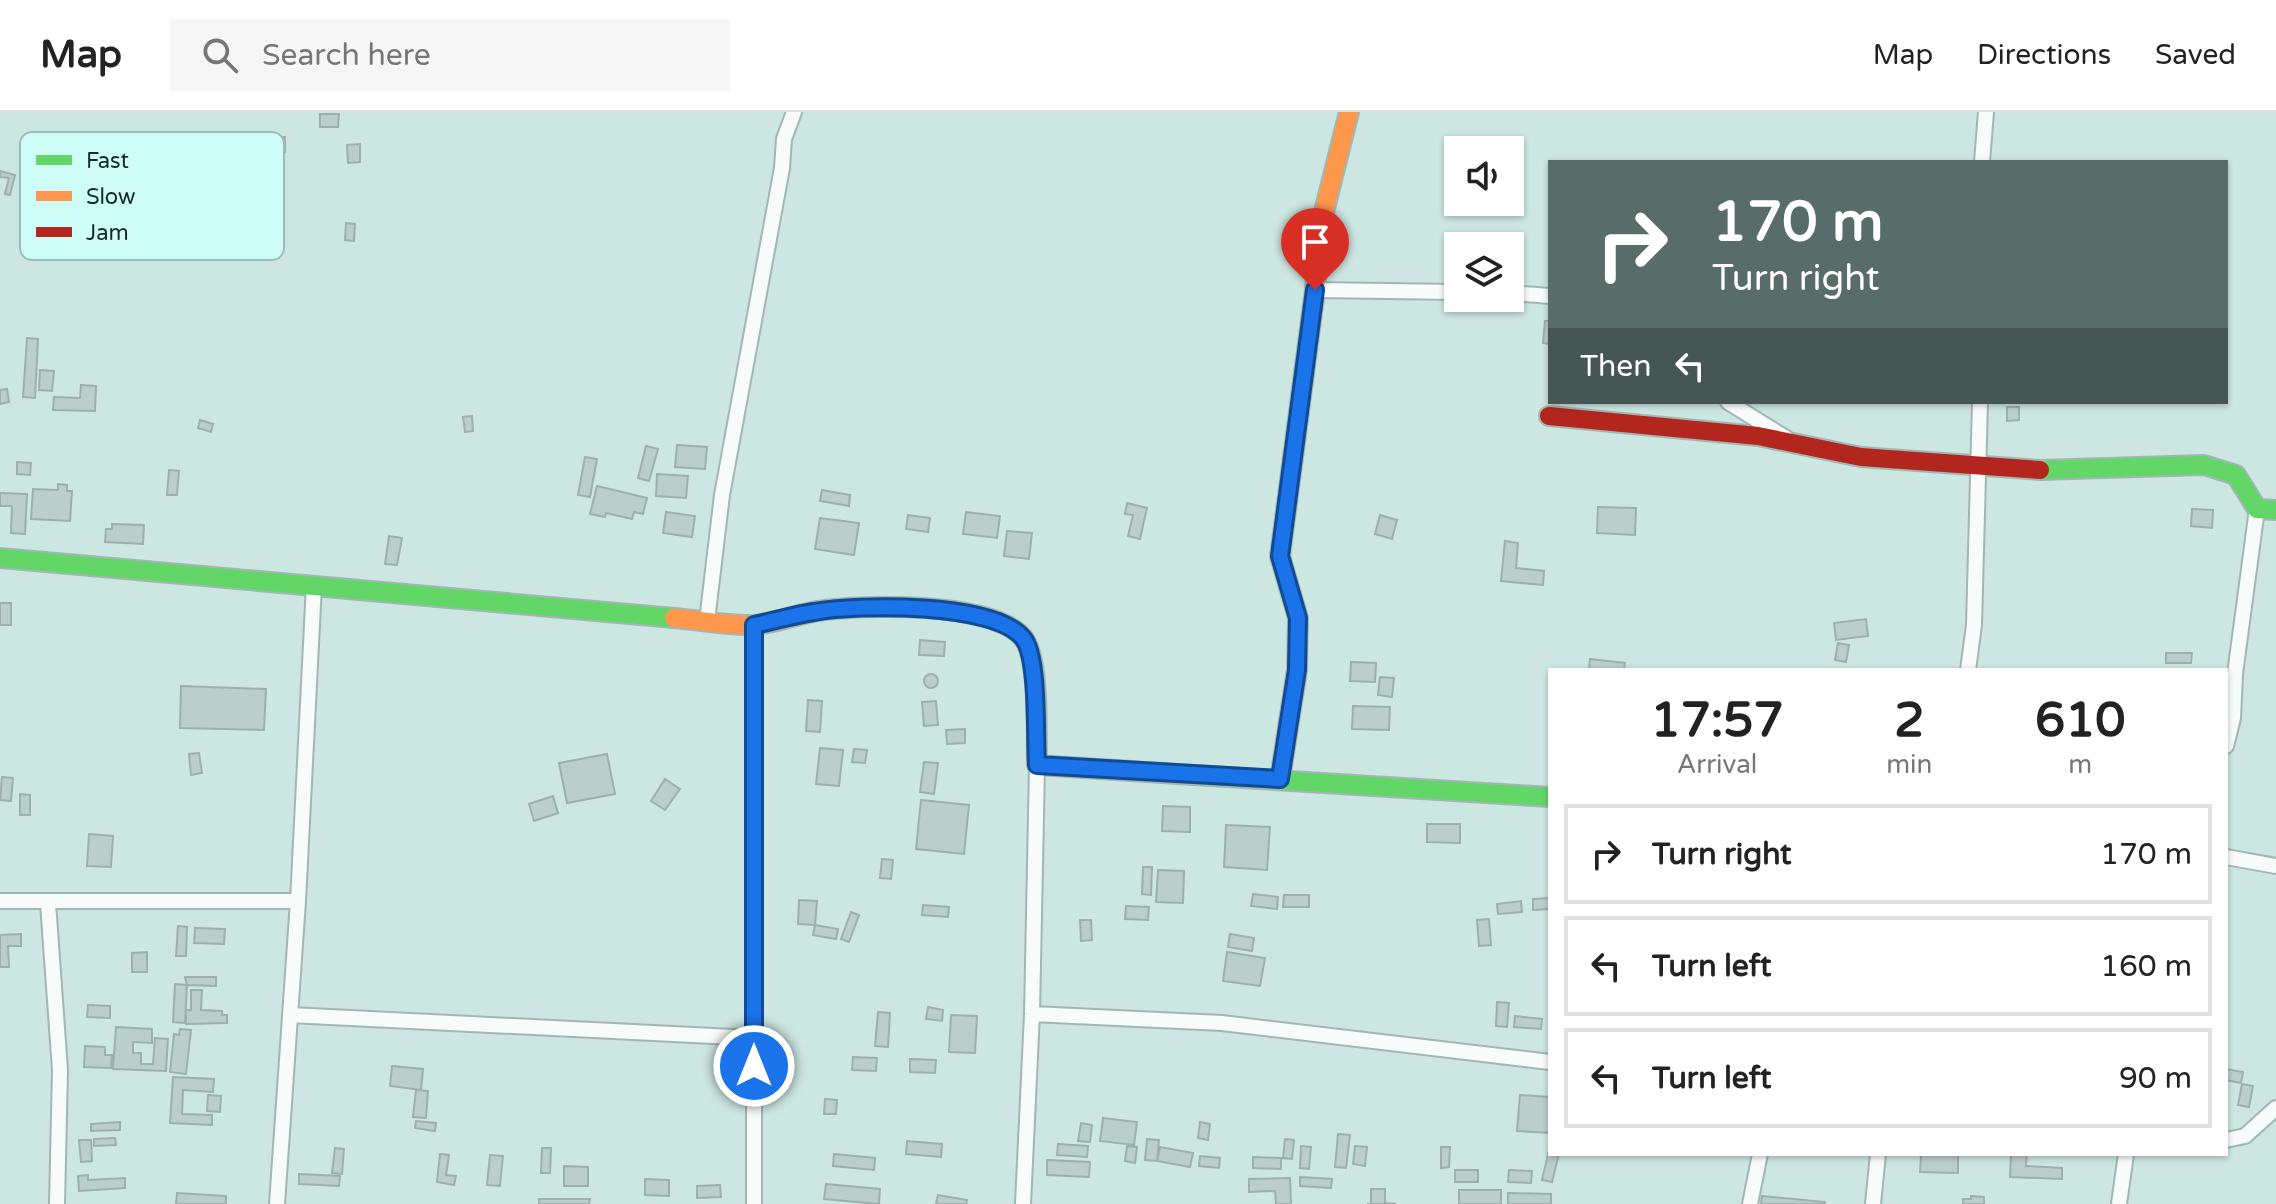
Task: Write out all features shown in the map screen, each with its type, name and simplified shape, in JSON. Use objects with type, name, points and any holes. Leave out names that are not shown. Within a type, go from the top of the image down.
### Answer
[{"type":"street","points":[[707,621],[722,495],[772,227],[784,139],[794,112]]},
{"type":"street","points":[[1280,779],[1297,670],[1298,618],[1280,556],[1315,290],[1319,232],[1349,112]]},
{"type":"street","points":[[1982,160],[1986,112]]},
{"type":"street","points":[[1315,290],[1444,292]]},
{"type":"street","points":[[1524,294],[1548,296]]},
{"type":"street","points":[[1731,404],[1795,444]]},
{"type":"street","points":[[1968,668],[1974,625],[1980,404]]},
{"type":"street","points":[[1549,416],[1758,436],[1861,457],[2054,471],[2204,465],[2236,475],[2267,510],[2235,674],[2233,718],[2228,738]]},
{"type":"street","points":[[0,558],[754,625],[816,611],[889,606],[964,613],[1008,625],[1023,637],[1032,653],[1037,765],[1032,1014],[1023,1204]]},
{"type":"street","points":[[277,1204],[298,901],[314,585]]},
{"type":"street","points":[[754,625],[754,1204]]},
{"type":"street","points":[[1037,765],[1548,797]]},
{"type":"street","points":[[2228,857],[2276,866]]},
{"type":"street","points":[[0,901],[298,901]]},
{"type":"street","points":[[48,903],[60,1070],[57,1204]]},
{"type":"street","points":[[1032,1014],[1222,1023],[1548,1062]]},
{"type":"street","points":[[290,1015],[753,1038]]},
{"type":"street","points":[[2228,1140],[2245,1136],[2276,1108]]},
{"type":"street","points":[[1750,1204],[1760,1156]]},
{"type":"street","points":[[1873,1204],[1878,1156]]},
{"type":"street","points":[[2119,1204],[2126,1156]]},
{"type":"building","points":[[320,114],[339,114],[338,127],[320,127]]},
{"type":"building","points":[[360,144],[360,162],[348,163],[347,145]]},
{"type":"building","points":[[0,171],[15,175],[10,195],[5,194],[9,178],[0,177]]},
{"type":"building","points":[[346,223],[355,224],[354,241],[345,240]]},
{"type":"building","points":[[1545,321],[1548,321],[1548,344],[1543,343]]},
{"type":"building","points":[[27,338],[38,339],[35,398],[23,397]]},
{"type":"building","points":[[40,370],[54,371],[52,391],[39,390]]},
{"type":"building","points":[[81,385],[96,386],[95,411],[53,410],[54,397],[80,398]]},
{"type":"building","points":[[7,389],[9,402],[0,404],[0,390]]},
{"type":"building","points":[[2007,407],[2019,407],[2019,420],[2007,421]]},
{"type":"building","points":[[472,416],[473,431],[465,432],[463,417]]},
{"type":"building","points":[[200,420],[213,424],[211,432],[198,428]]},
{"type":"building","points":[[677,445],[707,447],[705,469],[675,467]]},
{"type":"building","points":[[646,446],[658,449],[649,481],[638,478]]},
{"type":"building","points":[[585,457],[597,459],[590,497],[578,495]]},
{"type":"building","points":[[17,462],[31,463],[30,475],[17,474]]},
{"type":"building","points":[[169,470],[179,471],[177,495],[167,495]]},
{"type":"building","points":[[657,474],[688,476],[686,498],[656,496]]},
{"type":"building","points":[[58,484],[67,485],[67,491],[72,491],[70,521],[31,519],[33,489],[58,490]]},
{"type":"building","points":[[597,486],[647,498],[643,514],[634,512],[632,519],[606,513],[605,517],[590,514]]},
{"type":"building","points":[[822,490],[850,495],[849,506],[820,501]]},
{"type":"building","points":[[0,493],[27,494],[25,534],[11,533],[12,506],[0,506]]},
{"type":"building","points":[[1127,503],[1147,508],[1140,539],[1128,536],[1133,515],[1125,514]]},
{"type":"building","points":[[1598,507],[1636,508],[1635,535],[1597,533]]},
{"type":"building","points":[[2192,509],[2213,510],[2212,528],[2191,526]]},
{"type":"building","points":[[666,512],[695,516],[692,537],[663,533]]},
{"type":"building","points":[[966,512],[1000,516],[997,538],[963,534]]},
{"type":"building","points":[[908,515],[930,518],[928,532],[906,529]]},
{"type":"building","points":[[1380,515],[1397,520],[1392,539],[1375,534]]},
{"type":"building","points":[[820,518],[859,523],[854,555],[815,549]]},
{"type":"building","points":[[112,524],[144,525],[143,544],[105,542],[106,529],[112,529]]},
{"type":"building","points":[[1007,531],[1032,533],[1029,559],[1004,556]]},
{"type":"building","points":[[389,536],[402,538],[397,565],[385,564]]},
{"type":"building","points":[[1505,541],[1518,543],[1516,568],[1544,571],[1543,585],[1501,581]]},
{"type":"building","points":[[0,603],[11,603],[11,625],[0,625]]},
{"type":"building","points":[[1866,619],[1868,636],[1836,640],[1834,623]]},
{"type":"building","points":[[920,640],[945,642],[944,656],[919,655]]},
{"type":"building","points":[[1838,643],[1849,645],[1846,662],[1835,660]]},
{"type":"building","points":[[2166,653],[2192,653],[2191,663],[2166,663]]},
{"type":"building","points":[[1590,659],[1625,663],[1624,668],[1589,668]]},
{"type":"building","points":[[1351,662],[1376,663],[1375,682],[1350,681]]},
{"type":"building","points":[[931,674],[938,681],[931,688],[924,681]]},
{"type":"building","points":[[1380,677],[1394,678],[1392,697],[1378,695]]},
{"type":"building","points":[[181,686],[266,689],[264,730],[180,728]]},
{"type":"building","points":[[808,700],[822,701],[820,732],[806,731]]},
{"type":"building","points":[[936,701],[938,725],[924,726],[922,702]]},
{"type":"building","points":[[1353,706],[1390,707],[1389,730],[1352,729]]},
{"type":"building","points":[[965,729],[965,743],[947,744],[946,730]]},
{"type":"building","points":[[820,748],[843,750],[839,786],[816,784]]},
{"type":"building","points":[[854,749],[867,750],[865,763],[852,762]]},
{"type":"building","points":[[199,753],[202,773],[191,775],[189,754]]},
{"type":"building","points":[[607,754],[615,794],[567,803],[559,763]]},
{"type":"building","points":[[924,762],[938,763],[934,794],[920,792]]},
{"type":"building","points":[[2,777],[13,778],[11,801],[0,800]]},
{"type":"building","points":[[665,779],[680,789],[665,810],[651,801]]},
{"type":"building","points":[[20,794],[30,795],[30,815],[20,815]]},
{"type":"building","points":[[553,796],[558,813],[534,821],[529,804]]},
{"type":"building","points":[[921,800],[969,805],[964,854],[916,849]]},
{"type":"building","points":[[1163,806],[1190,807],[1190,832],[1162,831]]},
{"type":"building","points":[[1427,824],[1460,824],[1460,843],[1427,842]]},
{"type":"building","points":[[1226,825],[1270,827],[1267,870],[1224,867]]},
{"type":"building","points":[[89,834],[113,836],[111,867],[87,866]]},
{"type":"building","points":[[882,859],[893,860],[891,879],[880,878]]},
{"type":"building","points":[[1143,867],[1152,867],[1151,895],[1142,894]]},
{"type":"building","points":[[1158,870],[1184,871],[1183,903],[1156,902]]},
{"type":"building","points":[[1253,894],[1278,897],[1277,909],[1251,906]]},
{"type":"building","points":[[1284,895],[1309,895],[1309,907],[1283,907]]},
{"type":"building","points":[[1548,898],[1548,909],[1533,910],[1533,899]]},
{"type":"building","points":[[799,900],[817,901],[815,925],[798,924]]},
{"type":"building","points":[[1521,901],[1522,912],[1498,914],[1497,904]]},
{"type":"building","points":[[923,905],[949,907],[948,917],[922,915]]},
{"type":"building","points":[[1126,906],[1149,907],[1148,920],[1125,919]]},
{"type":"building","points":[[851,912],[859,915],[849,942],[841,939]]},
{"type":"building","points":[[1489,919],[1491,945],[1479,946],[1477,920]]},
{"type":"building","points":[[1080,920],[1091,920],[1092,940],[1081,941]]},
{"type":"building","points":[[815,925],[838,929],[836,939],[813,935]]},
{"type":"building","points":[[178,926],[187,927],[186,956],[176,956]]},
{"type":"building","points":[[195,928],[225,929],[224,944],[194,943]]},
{"type":"building","points":[[21,934],[21,946],[8,946],[9,967],[0,967],[0,935]]},
{"type":"building","points":[[1230,934],[1254,938],[1252,951],[1228,947]]},
{"type":"building","points":[[147,952],[147,972],[132,972],[132,953]]},
{"type":"building","points":[[1227,952],[1265,958],[1260,986],[1223,981]]},
{"type":"building","points":[[185,977],[216,977],[216,986],[187,985]]},
{"type":"building","points":[[175,984],[187,985],[185,1023],[173,1022]]},
{"type":"building","points":[[191,990],[202,990],[201,1010],[222,1011],[222,1015],[227,1015],[227,1023],[186,1024],[186,1010],[191,1010]]},
{"type":"building","points":[[1497,1002],[1509,1003],[1507,1027],[1496,1026]]},
{"type":"building","points":[[88,1005],[110,1006],[110,1018],[87,1017]]},
{"type":"building","points":[[928,1007],[943,1010],[942,1021],[926,1019]]},
{"type":"building","points":[[878,1012],[890,1013],[888,1047],[875,1046]]},
{"type":"building","points":[[951,1015],[977,1016],[975,1053],[949,1052]]},
{"type":"building","points":[[1515,1016],[1542,1019],[1541,1029],[1514,1027]]},
{"type":"building","points":[[116,1027],[152,1029],[152,1043],[133,1042],[133,1053],[141,1053],[141,1064],[153,1064],[155,1038],[168,1039],[166,1071],[113,1069]]},
{"type":"building","points":[[180,1029],[191,1030],[186,1074],[170,1072],[174,1034],[179,1035]]},
{"type":"building","points":[[85,1046],[105,1047],[105,1055],[112,1055],[111,1068],[84,1067]]},
{"type":"building","points":[[853,1057],[877,1058],[876,1071],[852,1070]]},
{"type":"building","points":[[910,1059],[936,1060],[935,1073],[910,1072]]},
{"type":"building","points":[[392,1066],[423,1069],[421,1090],[390,1086]]},
{"type":"building","points":[[2228,1069],[2243,1072],[2241,1083],[2228,1080]]},
{"type":"building","points":[[173,1077],[214,1079],[213,1092],[183,1090],[182,1114],[212,1115],[212,1125],[170,1123]]},
{"type":"building","points":[[2242,1084],[2253,1086],[2249,1107],[2238,1105]]},
{"type":"building","points":[[416,1090],[428,1091],[426,1118],[413,1117]]},
{"type":"building","points":[[208,1095],[221,1096],[220,1112],[207,1111]]},
{"type":"building","points":[[1520,1095],[1548,1097],[1548,1133],[1517,1131]]},
{"type":"building","points":[[825,1099],[837,1100],[836,1114],[824,1114]]},
{"type":"building","points":[[1103,1118],[1137,1122],[1134,1145],[1100,1141]]},
{"type":"building","points":[[416,1121],[436,1123],[435,1131],[415,1128]]},
{"type":"building","points":[[120,1122],[120,1130],[91,1131],[91,1124]]},
{"type":"building","points":[[1200,1122],[1210,1124],[1208,1140],[1198,1138]]},
{"type":"building","points":[[1081,1123],[1092,1125],[1090,1142],[1078,1141]]},
{"type":"building","points":[[1338,1134],[1350,1135],[1346,1168],[1335,1167]]},
{"type":"building","points":[[115,1138],[116,1145],[94,1146],[94,1139]]},
{"type":"building","points":[[1147,1139],[1159,1140],[1157,1161],[1145,1160]]},
{"type":"building","points":[[1285,1139],[1294,1140],[1292,1159],[1283,1158]]},
{"type":"building","points":[[79,1140],[91,1140],[92,1161],[81,1162]]},
{"type":"building","points":[[907,1141],[942,1144],[941,1157],[906,1154]]},
{"type":"building","points":[[1058,1144],[1088,1146],[1087,1157],[1057,1155]]},
{"type":"building","points":[[1127,1146],[1137,1147],[1135,1163],[1125,1161]]},
{"type":"building","points":[[1301,1146],[1311,1147],[1309,1169],[1300,1168]]},
{"type":"building","points":[[1355,1146],[1367,1147],[1365,1166],[1353,1164]]},
{"type":"building","points":[[1160,1147],[1193,1153],[1190,1167],[1157,1161]]},
{"type":"building","points":[[1441,1147],[1450,1147],[1449,1167],[1441,1168]]},
{"type":"building","points":[[335,1148],[344,1149],[342,1174],[332,1173]]},
{"type":"building","points":[[542,1148],[551,1148],[550,1173],[541,1173]]},
{"type":"building","points":[[440,1154],[449,1155],[446,1175],[456,1176],[454,1185],[437,1182]]},
{"type":"building","points":[[834,1154],[875,1158],[874,1170],[833,1166]]},
{"type":"building","points":[[1548,1154],[1558,1156],[1552,1182],[1542,1180]]},
{"type":"building","points":[[490,1155],[503,1156],[500,1186],[487,1185]]},
{"type":"building","points":[[1200,1156],[1220,1158],[1219,1168],[1199,1166]]},
{"type":"building","points":[[1921,1156],[1958,1156],[1958,1173],[1920,1172]]},
{"type":"building","points":[[2011,1156],[2027,1156],[2026,1166],[2062,1168],[2062,1179],[2010,1177]]},
{"type":"building","points":[[1253,1157],[1281,1158],[1281,1169],[1253,1168]]},
{"type":"building","points":[[1047,1160],[1090,1162],[1089,1177],[1047,1175]]},
{"type":"building","points":[[564,1166],[588,1167],[588,1186],[564,1186]]},
{"type":"building","points":[[1455,1170],[1478,1170],[1478,1182],[1455,1182]]},
{"type":"building","points":[[1509,1170],[1532,1171],[1531,1183],[1508,1182]]},
{"type":"building","points":[[299,1174],[340,1176],[339,1186],[299,1184]]},
{"type":"building","points":[[88,1175],[88,1180],[125,1178],[125,1188],[79,1191],[78,1176]]},
{"type":"building","points":[[1300,1177],[1332,1179],[1331,1188],[1300,1186]]},
{"type":"building","points":[[1290,1178],[1291,1204],[1276,1204],[1275,1191],[1249,1192],[1249,1179]]},
{"type":"building","points":[[645,1179],[669,1180],[669,1196],[645,1195]]},
{"type":"building","points":[[826,1184],[880,1189],[879,1204],[824,1199]]},
{"type":"building","points":[[720,1185],[721,1197],[697,1198],[697,1186]]},
{"type":"building","points":[[1371,1189],[1385,1189],[1385,1203],[1396,1204],[1371,1204]]},
{"type":"building","points":[[1459,1190],[1501,1190],[1501,1204],[1459,1204]]},
{"type":"building","points":[[177,1193],[226,1196],[226,1204],[176,1204]]},
{"type":"building","points":[[1508,1193],[1551,1194],[1551,1204],[1508,1204]]},
{"type":"building","points":[[938,1195],[967,1200],[966,1204],[936,1204]]},
{"type":"building","points":[[1762,1196],[1825,1202],[1761,1204]]},
{"type":"building","points":[[1971,1196],[1984,1197],[1984,1204],[1963,1204],[1963,1199],[1971,1199]]},
{"type":"building","points":[[539,1199],[590,1199],[589,1204],[539,1204]]},
{"type":"traffic: fast","points":[[2040,470],[2204,465],[2236,475],[2257,509],[2276,510]]},
{"type":"traffic: fast","points":[[0,558],[674,618]]},
{"type":"traffic: fast","points":[[1194,775],[1548,797]]},
{"type":"traffic: slow","points":[[1280,779],[1297,670],[1298,618],[1280,556],[1315,290],[1319,232],[1349,112]]},
{"type":"traffic: slow","points":[[674,618],[753,625],[818,611],[865,607],[927,608],[986,617],[1009,626],[1024,639],[1029,650],[1035,681],[1037,765],[1194,775]]},
{"type":"traffic: jam","points":[[1549,416],[1758,436],[1861,457],[2040,470]]},
{"type":"route","points":[[754,1066],[754,625],[816,611],[889,606],[964,613],[1008,625],[1023,637],[1032,653],[1037,765],[1280,779],[1297,670],[1298,618],[1280,556],[1315,290]]}]
